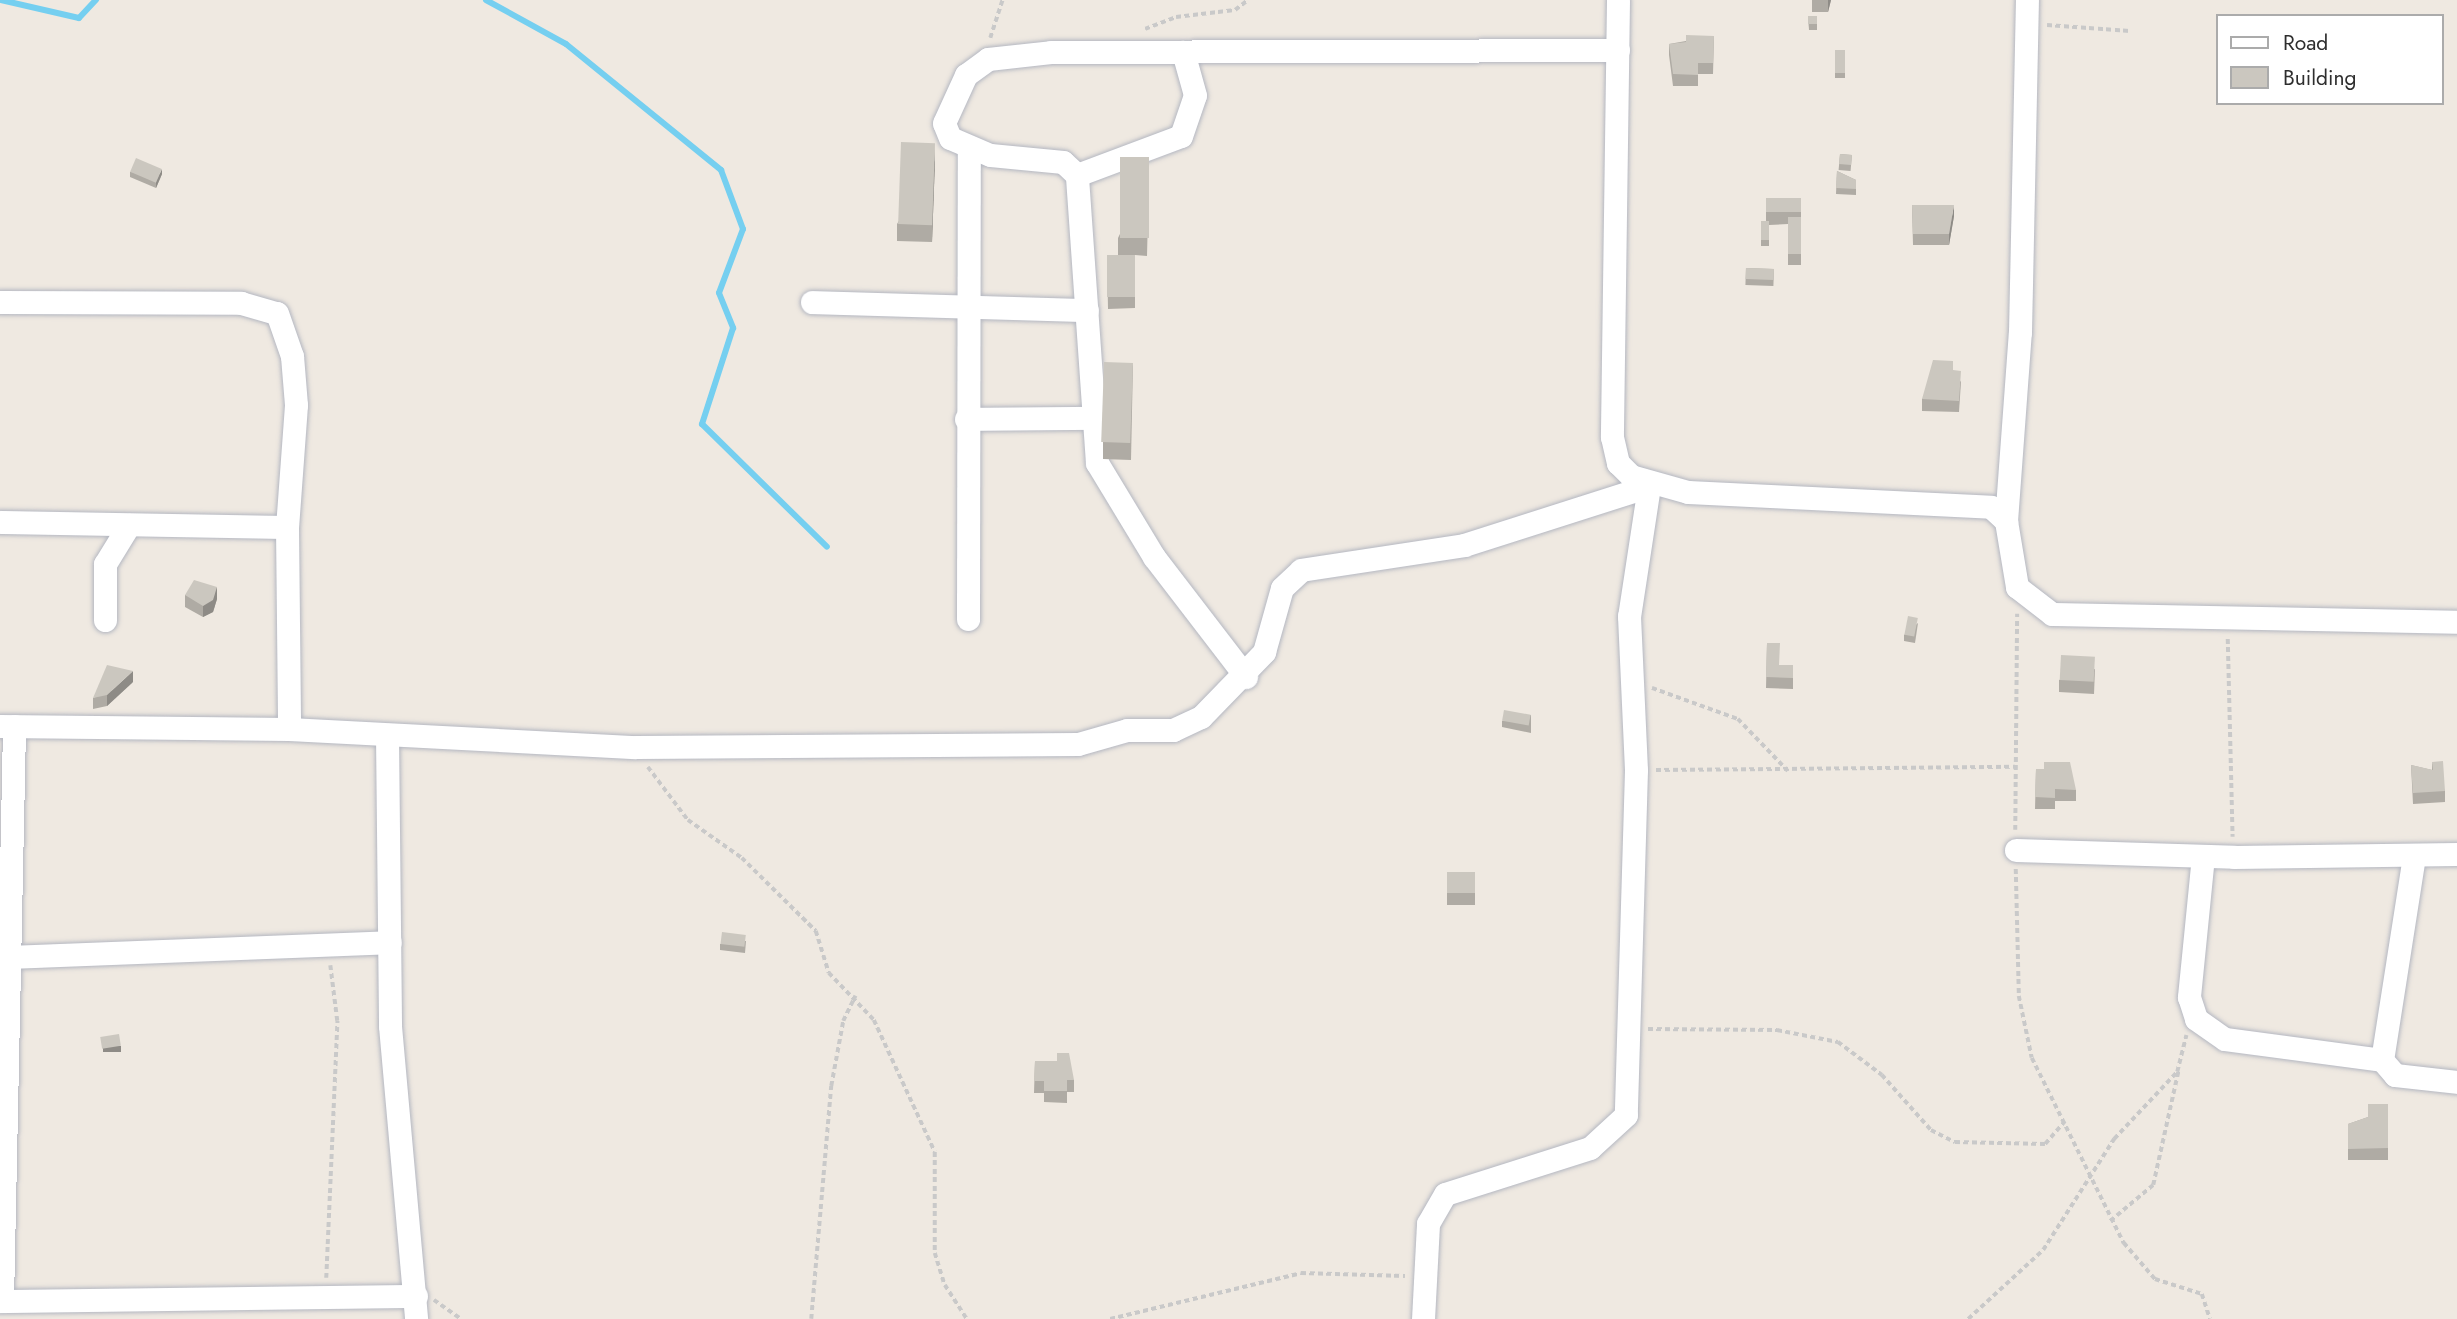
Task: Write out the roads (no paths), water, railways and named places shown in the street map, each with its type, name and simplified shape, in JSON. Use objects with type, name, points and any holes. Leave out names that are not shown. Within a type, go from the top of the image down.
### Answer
[{"type":"street","points":[[1618,0],[1612,436],[1623,470],[1649,486]]},
{"type":"street","points":[[2027,0],[2020,332],[2006,521],[2017,587],[2035,606],[2064,616],[2457,622]]},
{"type":"street","points":[[1246,677],[1106,484],[1090,418],[1087,310],[1077,175],[1063,162],[969,148],[946,135],[944,123],[966,75],[981,62],[1024,53],[1618,50]]},
{"type":"street","points":[[1077,175],[1181,136],[1195,95],[1183,52]]},
{"type":"street","points":[[968,620],[965,307],[969,148]]},
{"type":"street","points":[[0,302],[241,303],[272,309],[286,330],[295,380],[287,527],[289,729]]},
{"type":"street","points":[[812,302],[1087,310]]},
{"type":"street","points":[[966,419],[1090,418]]},
{"type":"street","points":[[1423,1319],[1428,1279],[1428,1224],[1445,1194],[1590,1148],[1620,1126],[1628,1106],[1633,1029],[1636,770],[1629,616],[1649,486]]},
{"type":"street","points":[[387,735],[390,1026],[416,1308],[326,1299],[1,1301],[7,957],[7,726],[289,729],[636,747],[1057,747],[1127,730],[1182,728],[1246,677],[1264,652],[1282,588],[1301,570],[1464,545],[1649,486],[1968,504],[1998,510],[2006,521]]},
{"type":"street","points":[[0,522],[287,527]]},
{"type":"street","points":[[105,620],[105,564],[129,525]]},
{"type":"street","points":[[2016,850],[2234,857],[2457,854]]},
{"type":"street","points":[[2203,856],[2189,998],[2196,1019],[2225,1039],[2382,1060],[2395,1075],[2457,1082]]},
{"type":"street","points":[[2382,1060],[2414,856]]},
{"type":"street","points":[[7,957],[390,942]]},
{"type":"waterway","points":[[1,0],[79,18],[96,0]]},
{"type":"waterway","points":[[486,0],[566,44],[721,170],[743,229],[719,293],[733,328],[702,424],[827,547]]}]
